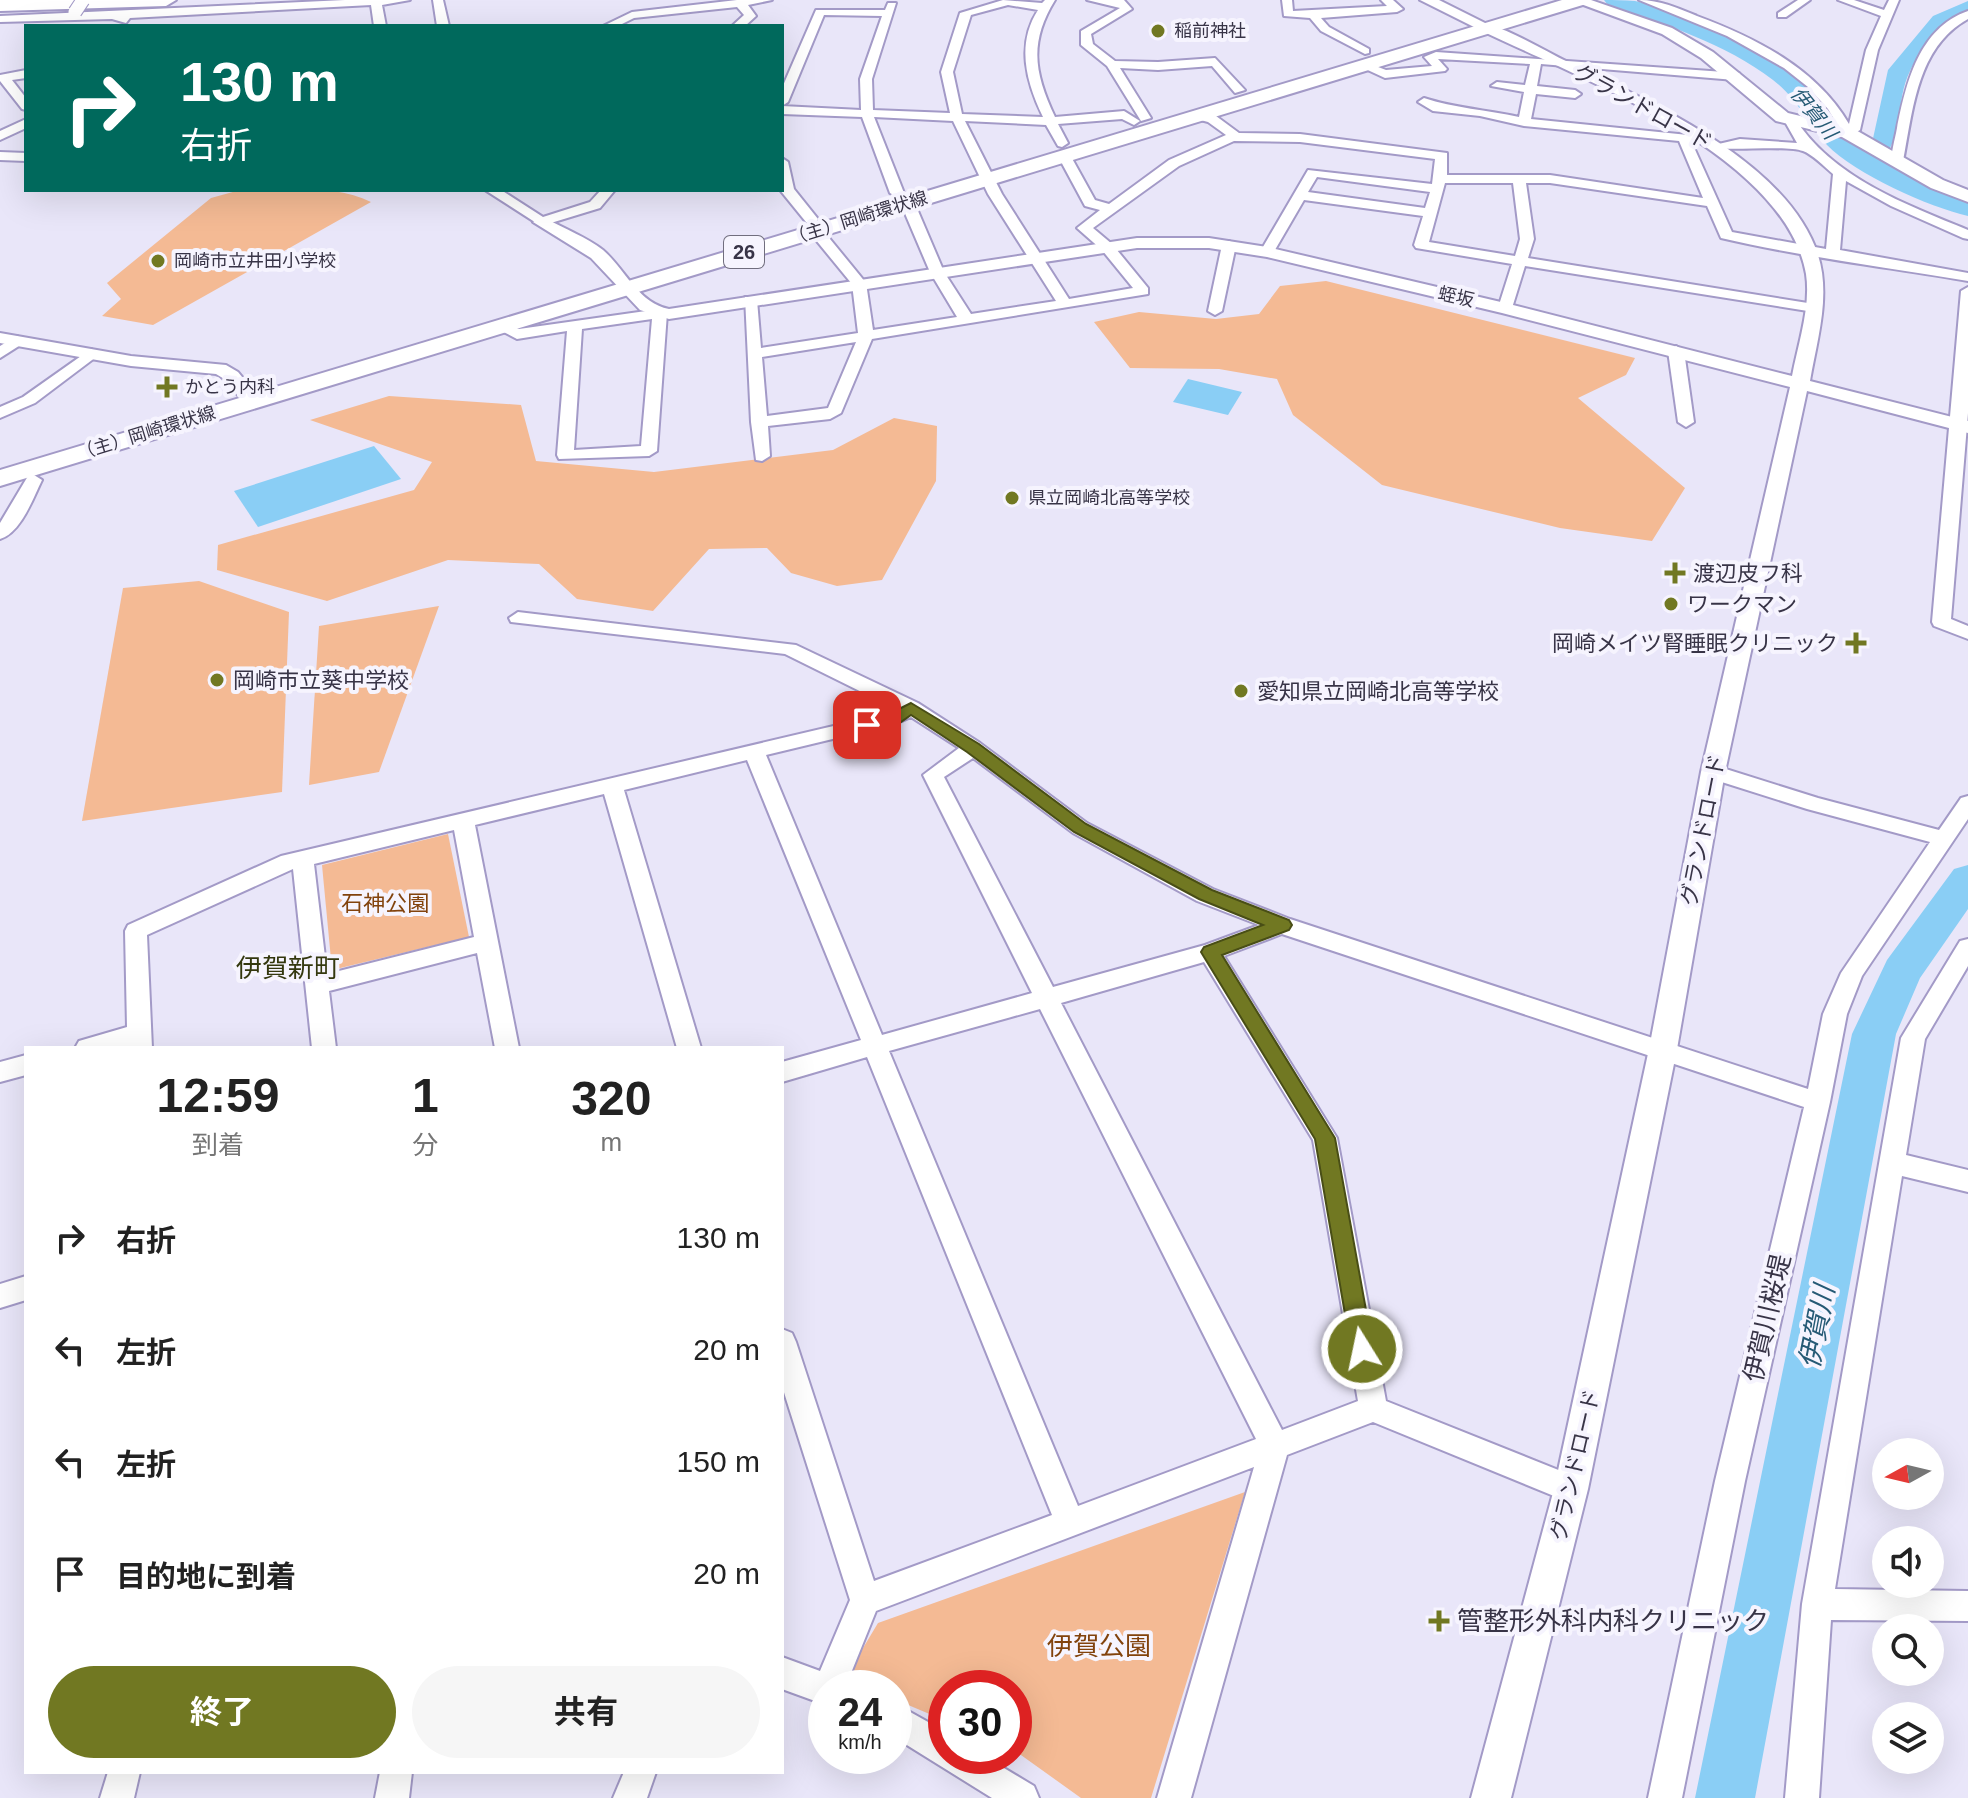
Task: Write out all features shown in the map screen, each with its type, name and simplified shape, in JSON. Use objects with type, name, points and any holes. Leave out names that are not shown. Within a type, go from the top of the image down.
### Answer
[{"type":"highway","points":[[0,5],[166,0]]},
{"type":"main road","points":[[1427,0],[1480,24]]},
{"type":"main road","name":"（主）岡崎環状線","points":[[1480,24],[1539,0]]},
{"type":"main road","points":[[1579,0],[1667,31],[1735,76],[1782,117],[1854,135],[1937,184],[1968,197]]},
{"type":"main road","name":"（主）岡崎環状線","points":[[1063,150],[1139,120],[1239,90],[1579,0]]},
{"type":"main road","name":"（主）岡崎環状線","points":[[0,478],[247,393],[1063,150],[1197,115],[1365,58]]},
{"type":"main road","name":"（主）岡崎環状線","points":[[0,460],[499,326],[622,280]]},
{"type":"street","points":[[73,15],[83,0]]},
{"type":"street","points":[[0,19],[301,12],[348,2],[405,0]]},
{"type":"street","points":[[438,0],[443,24]]},
{"type":"street","points":[[624,0],[632,15]]},
{"type":"street","points":[[613,24],[632,15],[767,0]]},
{"type":"street","points":[[1092,0],[1125,1],[1126,9],[1085,33],[1087,45],[1112,64],[1139,120]]},
{"type":"street","points":[[1287,0],[1288,14],[1313,15],[1397,9],[1386,0]]},
{"type":"street","points":[[1644,0],[1737,38],[1795,69],[1825,95],[1854,135]]},
{"type":"street","points":[[1782,15],[1805,0]]},
{"type":"street","points":[[1843,0],[1886,14]]},
{"type":"street","points":[[1854,135],[1872,50],[1894,0]]},
{"type":"street","points":[[1065,303],[1034,258],[956,118],[947,75],[966,13],[1008,1],[1047,4],[1030,37],[1031,72],[1063,150],[1090,203],[1109,208]]},
{"type":"street","points":[[376,3],[380,24]]},
{"type":"street","points":[[740,24],[750,16],[741,4]]},
{"type":"street","points":[[784,98],[820,12],[890,9],[866,79],[867,115],[937,272],[966,319]]},
{"type":"street","points":[[671,11],[678,24]]},
{"type":"street","points":[[1897,162],[1914,76],[1946,25],[1968,14]]},
{"type":"street","points":[[1313,15],[1325,29],[1385,74],[1441,69],[1430,57],[1436,55],[1735,76]]},
{"type":"street","points":[[113,16],[146,24]]},
{"type":"street","name":"グランドロード","points":[[1480,24],[1665,114],[1749,171],[1783,207],[1809,252],[1815,278],[1814,308],[1800,383],[1713,772],[1663,1049],[1571,1489],[1491,1798]]},
{"type":"street","points":[[1946,25],[1968,29]]},
{"type":"street","points":[[1524,122],[1536,61]]},
{"type":"street","points":[[1112,64],[1158,66],[1215,62],[1239,90]]},
{"type":"street","points":[[784,68],[798,67]]},
{"type":"street","points":[[24,74],[4,78],[24,103]]},
{"type":"street","points":[[1497,86],[1575,94]]},
{"type":"street","points":[[1429,109],[1480,112],[1524,122],[1683,137],[1712,143],[1808,147]]},
{"type":"street","points":[[784,110],[1050,121],[1124,115],[1139,120]]},
{"type":"street","points":[[1197,115],[1212,119],[1233,133],[1232,137]]},
{"type":"street","points":[[1790,120],[1793,132],[1808,147],[1874,194],[1968,235]]},
{"type":"street","points":[[0,136],[24,124]]},
{"type":"street","points":[[754,354],[1143,291],[1107,247],[1084,228],[1174,163],[1232,137],[1300,138],[1442,156],[1439,184],[1421,245],[1814,308]]},
{"type":"street","points":[[1683,137],[1726,235],[1809,252],[1833,253],[1968,277]]},
{"type":"street","points":[[0,156],[24,157]]},
{"type":"street","points":[[1833,253],[1840,170]]},
{"type":"street","points":[[1267,252],[1313,173],[1439,184],[1550,179],[1711,203]]},
{"type":"street","points":[[1505,308],[1527,239],[1519,179]]},
{"type":"street","points":[[759,422],[830,414],[835,410],[866,335],[859,283],[784,190]]},
{"type":"street","points":[[495,192],[595,252],[637,301],[660,313]]},
{"type":"street","points":[[541,222],[595,205],[606,192]]},
{"type":"street","points":[[1299,195],[1430,213]]},
{"type":"street","name":"蛭坂","points":[[660,313],[1156,241],[1229,245],[1505,308],[1963,426]]},
{"type":"street","points":[[1215,311],[1229,245]]},
{"type":"street","points":[[1968,291],[1963,426],[1941,622],[1968,633]]},
{"type":"street","points":[[750,300],[762,456]]},
{"type":"street","points":[[575,326],[565,455],[649,451],[660,313]]},
{"type":"street","points":[[499,326],[517,334],[660,313]]},
{"type":"street","points":[[0,353],[8,340],[91,354],[220,369],[247,393]]},
{"type":"street","points":[[1676,351],[1686,422]]},
{"type":"street","points":[[0,413],[29,400],[91,354]]},
{"type":"street","points":[[0,534],[15,516],[34,480]]},
{"type":"street","points":[[518,618],[789,649],[911,708],[973,748],[1080,828],[1205,895],[1282,925],[1818,1102]]},
{"type":"street","points":[[102,1046],[140,1041],[136,931],[281,864],[895,718],[911,708]]},
{"type":"street","points":[[973,748],[933,775],[1275,1446],[1174,1798]]},
{"type":"street","points":[[754,751],[1070,1523]]},
{"type":"street","points":[[1713,772],[1814,804],[1946,839],[1968,803]]},
{"type":"street","points":[[612,785],[688,1046]]},
{"type":"street","points":[[463,820],[507,1046]]},
{"type":"street","name":"伊賀川桜堤","points":[[1665,1798],[1730,1481],[1818,1102],[1835,1014],[1852,973],[1926,861],[1946,839]]},
{"type":"street","points":[[303,859],[324,1046]]},
{"type":"street","points":[[784,1071],[1210,952],[1282,925]]},
{"type":"street","points":[[317,985],[487,942]]},
{"type":"street","points":[[1802,1798],[1817,1604],[1913,1038],[1968,947]]},
{"type":"street","points":[[1210,952],[1325,1138],[1373,1409]]},
{"type":"street","points":[[0,1072],[24,1066]]},
{"type":"street","points":[[1890,1162],[1968,1181]]},
{"type":"street","points":[[0,1296],[24,1289]]},
{"type":"street","points":[[784,1348],[865,1600],[836,1670]]},
{"type":"street","points":[[865,1600],[1373,1409],[1571,1489]]},
{"type":"street","points":[[1817,1604],[1968,1606]]},
{"type":"street","points":[[784,1674],[808,1681]]},
{"type":"street","points":[[117,1798],[123,1774]]},
{"type":"street","points":[[392,1798],[396,1774]]},
{"type":"street","points":[[630,1798],[639,1774]]},
{"type":"street","points":[[983,1774],[1022,1798]]},
{"type":"green space","points":[[233,192],[340,192],[371,202],[153,325],[102,316],[121,299],[107,283],[211,198]]},
{"type":"green space","points":[[1326,281],[1635,358],[1626,375],[1578,398],[1685,488],[1652,541],[1560,528],[1382,485],[1293,415],[1277,379],[1219,369],[1130,368],[1094,322],[1139,312],[1216,319],[1259,314],[1280,286]]},
{"type":"green space","points":[[389,396],[521,405],[536,461],[654,472],[833,450],[894,418],[937,426],[936,481],[882,580],[837,586],[791,573],[767,548],[709,549],[653,611],[577,599],[539,564],[448,560],[327,601],[217,570],[218,545],[414,490],[432,462],[310,420]]},
{"type":"green space","points":[[199,581],[289,612],[282,792],[82,821],[123,588]]},
{"type":"green space","points":[[439,606],[379,772],[309,785],[319,626]]},
{"type":"green space","name":"石神公園","points":[[448,834],[469,937],[332,970],[322,865]]},
{"type":"green space","name":"伊賀公園","points":[[1245,1492],[1151,1798],[1081,1798],[1032,1763],[1032,1670],[928,1670],[928,1713],[912,1707],[912,1670],[850,1670],[878,1623]]},
{"type":"water","points":[[1188,379],[1242,392],[1228,415],[1173,402]]},
{"type":"water","points":[[374,446],[401,479],[258,527],[234,491]]},
{"type":"waterway","name":"伊賀川","points":[[1614,0],[1710,36],[1756,59],[1803,94],[1829,133],[1842,146],[1886,173],[1968,209]]},
{"type":"waterway","points":[[1869,161],[1883,144],[1899,70],[1940,20],[1968,7]]},
{"type":"waterway","name":"伊賀川","points":[[1725,1798],[1874,1034],[1902,971],[1968,879]]},
{"type":"place","name":"稲前神社","points":[[1158,31]]},
{"type":"place","name":"岡崎市立井田小学校","points":[[158,261]]},
{"type":"place","name":"かとう内科","points":[[167,387]]},
{"type":"place","name":"県立岡崎北高等学校","points":[[1012,498]]},
{"type":"place","name":"渡辺皮フ科","points":[[1675,573]]},
{"type":"place","name":"ワークマン","points":[[1671,604]]},
{"type":"place","name":"岡崎メイツ腎睡眠クリニック","points":[[1856,643]]},
{"type":"place","name":"岡崎市立葵中学校","points":[[217,680]]},
{"type":"place","name":"愛知県立岡崎北高等学校","points":[[1241,691]]},
{"type":"place","name":"管整形外科内科クリニック","points":[[1439,1621]]},
{"type":"district","name":"伊賀新町","points":[[288,968]]},
{"type":"route","points":[[867,725],[895,718],[911,708],[973,748],[1080,828],[1205,895],[1282,925],[1210,952],[1325,1138],[1362,1349]]}]
